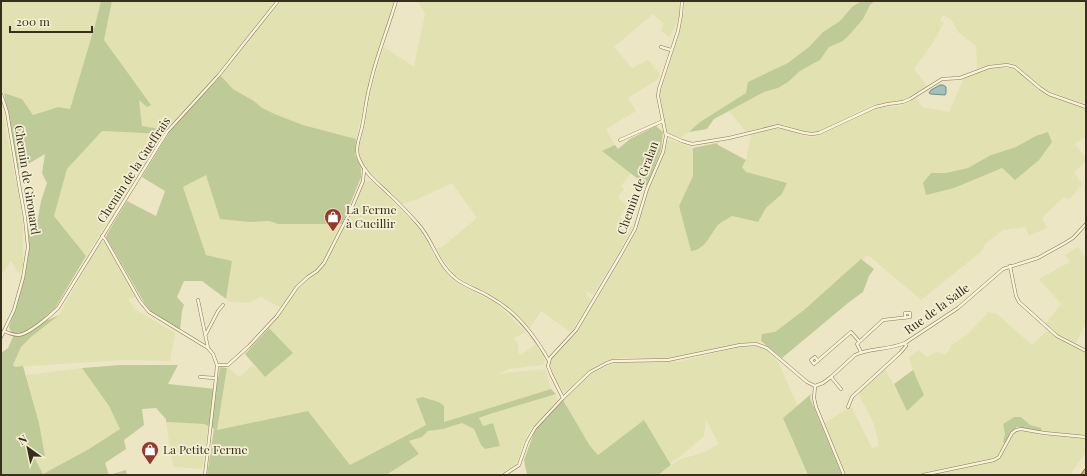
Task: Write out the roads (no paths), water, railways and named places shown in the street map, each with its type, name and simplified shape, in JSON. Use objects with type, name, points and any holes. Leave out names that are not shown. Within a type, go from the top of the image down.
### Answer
[{"type":"street","name":"Chemin de la Gueffrais","points":[[4,331],[21,335],[55,312],[167,132],[219,76],[278,1]]},
{"type":"street","points":[[396,1],[369,85],[357,148],[358,159],[364,170],[419,225],[429,238],[442,264],[449,272],[455,278],[468,286],[490,296],[511,312],[538,342],[549,361],[548,366],[551,374],[563,398]]},
{"type":"street","name":"Chemin de Gralan","points":[[549,361],[553,352],[576,330],[635,229],[647,189],[663,152],[666,134],[658,96],[681,15],[682,1]]},
{"type":"street","points":[[661,47],[671,50]]},
{"type":"street","points":[[666,134],[682,142],[692,144],[729,138],[778,126],[804,133],[819,133],[875,108],[910,99],[942,79],[960,78],[989,67],[1007,65],[1015,67],[1049,94],[1086,107]]},
{"type":"street","name":"Chemin de Girouard","points":[[1,94],[7,112],[23,204],[28,247],[26,262],[14,310],[1,337]]},
{"type":"street","points":[[620,140],[663,121]]},
{"type":"street","points":[[217,365],[228,365],[249,346],[277,316],[297,287],[324,263],[350,212],[363,181],[364,170]]},
{"type":"street","name":"Rue de la Salle","points":[[861,352],[896,347],[905,343],[958,308],[1000,271],[1010,266],[1038,258],[1069,240],[1086,224]]},
{"type":"street","points":[[102,236],[140,301],[149,312],[208,348],[213,354],[217,365],[205,475]]},
{"type":"street","points":[[1010,266],[1016,296],[1019,302],[1057,336],[1086,351]]},
{"type":"street","points":[[198,300],[208,348]]},
{"type":"street","points":[[206,334],[218,311],[223,305]]},
{"type":"street","points":[[504,475],[519,465],[527,442],[535,428],[590,372],[607,363],[613,361],[668,360],[750,344],[762,345],[807,382],[815,386],[823,383],[861,352],[857,344],[883,320],[905,318]]},
{"type":"street","points":[[818,361],[851,332],[859,342]]},
{"type":"street","points":[[199,343],[206,340]]},
{"type":"street","points":[[848,407],[852,397],[906,346],[905,343]]},
{"type":"street","points":[[200,377],[216,378]]},
{"type":"street","points":[[831,377],[841,389]]},
{"type":"street","points":[[815,386],[814,398],[816,407],[844,475]]},
{"type":"street","points":[[923,475],[994,460],[999,457],[1012,433],[1016,430],[1021,429],[1086,437]]},
{"type":"water","points":[[940,85],[946,87],[945,95],[929,93],[931,90]]},
{"type":"place","name":"La Ferme à Cueillir","points":[[333,232]]},
{"type":"place","name":"La Petite Ferme","points":[[150,465]]}]
